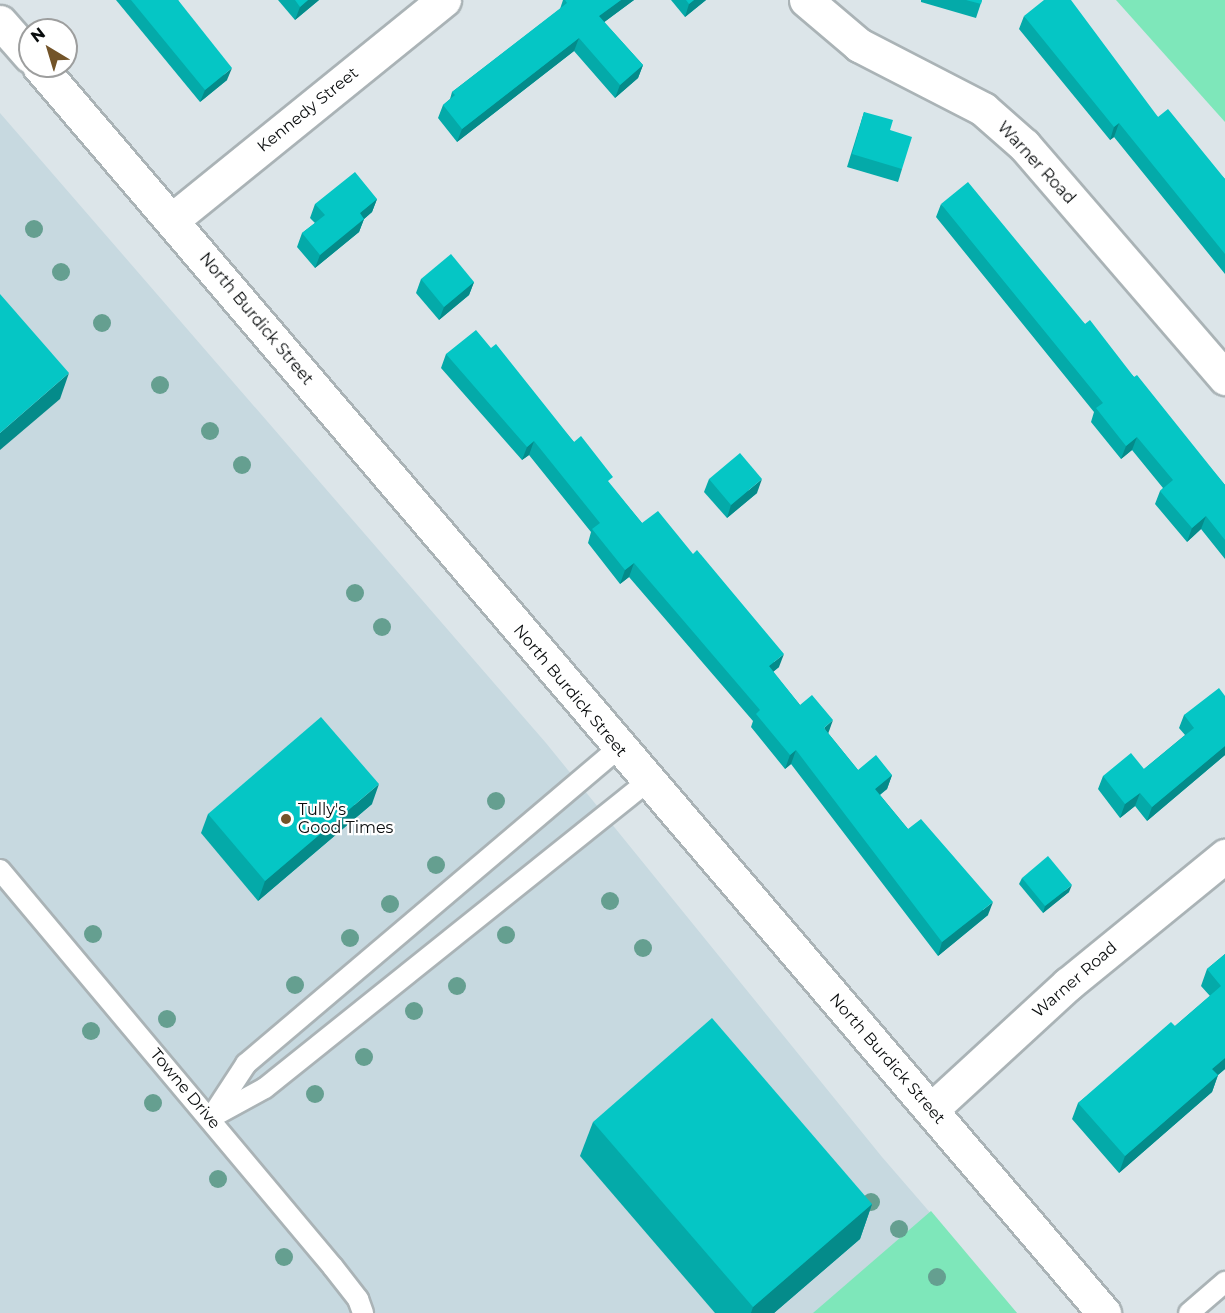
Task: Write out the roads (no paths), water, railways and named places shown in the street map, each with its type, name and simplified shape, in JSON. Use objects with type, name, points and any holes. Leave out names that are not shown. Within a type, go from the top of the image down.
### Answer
[{"type":"street","name":"Kennedy Street","points":[[172,220],[444,0]]},
{"type":"street","name":"Warner Road","points":[[806,0],[859,45],[983,109],[1024,145],[1225,378]]},
{"type":"street","points":[[0,22],[18,42]]},
{"type":"street","name":"North Burdick Street","points":[[49,78],[647,782],[1104,1313]]},
{"type":"street","name":"Warner Road","points":[[931,1110],[1068,984],[1225,856]]},
{"type":"lane","points":[[210,1119],[246,1064],[618,748]]},
{"type":"lane","points":[[210,1119],[265,1088],[647,782]]},
{"type":"lane","name":"Towne Drive","points":[[0,870],[333,1267],[358,1299],[363,1313]]},
{"type":"lane","points":[[1189,1313],[1222,1292]]},
{"type":"place","name":"Tully's Good Times","points":[[286,819]]}]
